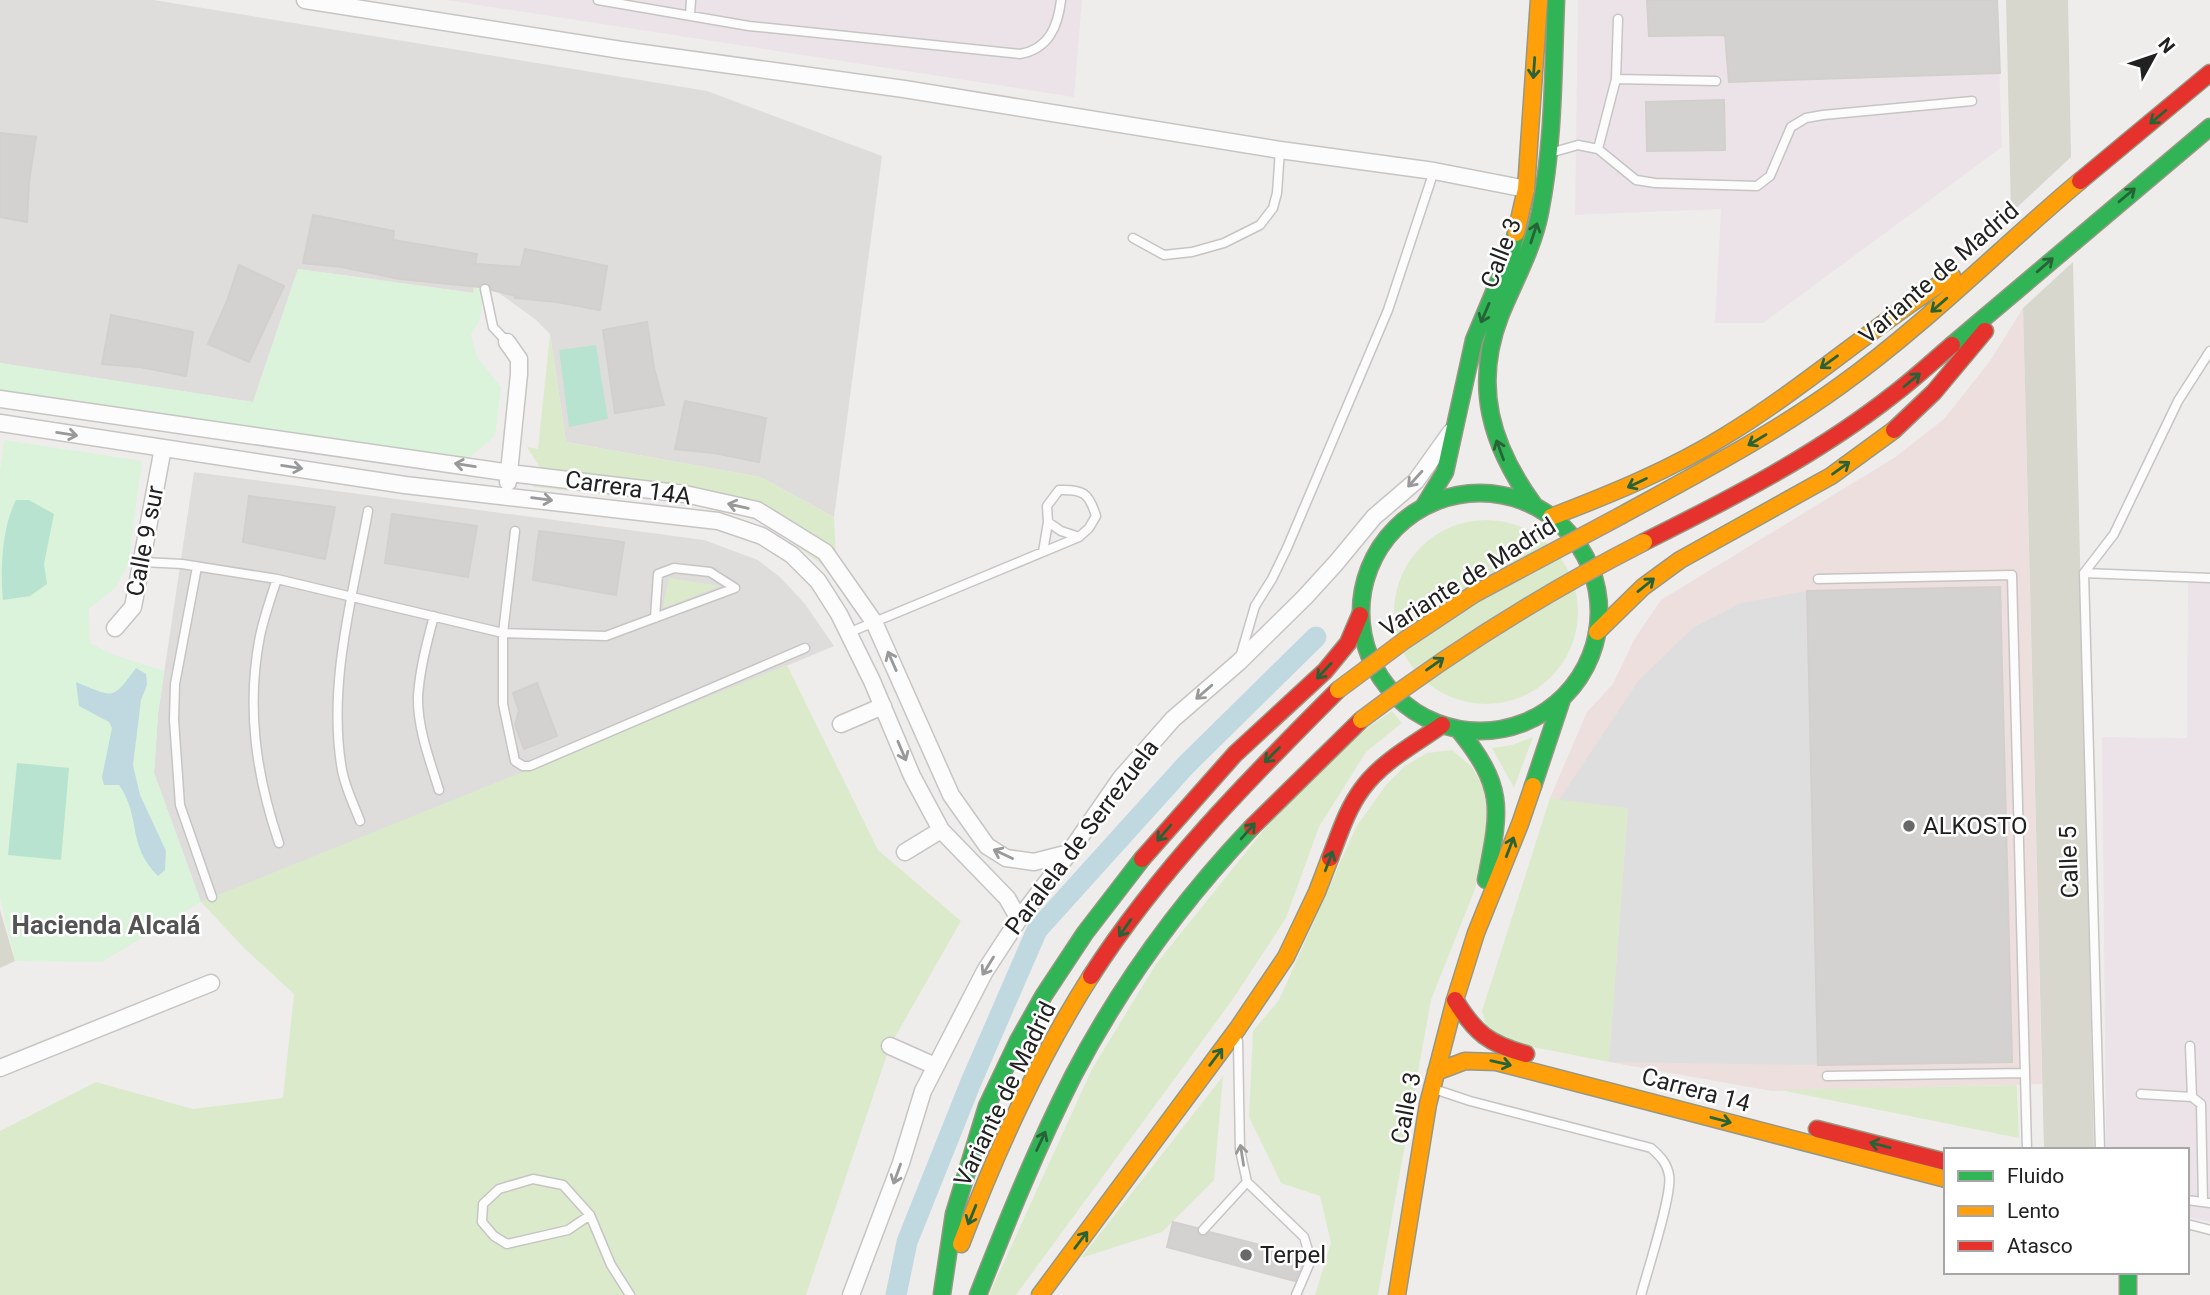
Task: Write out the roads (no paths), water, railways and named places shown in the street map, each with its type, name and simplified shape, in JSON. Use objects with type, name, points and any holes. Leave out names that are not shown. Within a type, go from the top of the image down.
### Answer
[{"type":"main road","name":"Calle 3","points":[[1424,506],[1445,472],[1474,340],[1512,249],[1525,189],[1539,0]]},
{"type":"main road","name":"Calle 3","points":[[1536,507],[1516,482],[1503,459],[1495,436],[1485,388],[1488,358],[1495,331],[1524,265],[1540,215],[1548,153],[1556,0]]},
{"type":"main road","name":"Variante de Madrid","points":[[942,1294],[1001,1146],[1038,1068],[1079,996],[1144,901],[1188,845],[1240,787],[1338,690],[1405,640],[1474,594],[1547,552],[1721,461],[1784,424],[1841,385],[1894,345],[2068,191],[2210,74]]},
{"type":"main road","points":[[978,1295],[1056,1109],[1092,1043],[1129,984],[1176,917],[1263,813],[1316,760],[1361,720],[1414,679],[1525,604],[1584,571],[1713,509],[1835,436],[1894,395],[2210,127]]},
{"type":"main road","points":[[1551,517],[1619,491],[1694,455],[1758,414],[1939,284],[2012,240]]},
{"type":"main road","points":[[1597,632],[1630,598],[1660,574],[1831,476],[1894,430],[1932,396],[1963,362],[2013,292]]},
{"type":"main road","points":[[1480,493],[1509,496],[1536,507],[1551,517],[1576,543],[1593,575],[1599,611],[1591,657],[1578,680],[1562,699],[1539,716],[1514,727],[1486,732],[1441,725],[1409,708],[1384,683],[1367,650],[1360,615],[1362,594],[1375,555],[1403,520],[1424,506],[1451,496],[1480,493]]},
{"type":"main road","points":[[942,1294],[954,1214],[987,1106],[1018,1041],[1044,995],[1127,876],[1235,754],[1325,671],[1348,643],[1360,615]]},
{"type":"main road","name":"Calle 3","points":[[1397,1295],[1434,1080],[1455,1000],[1476,933],[1520,824],[1562,699]]},
{"type":"main road","points":[[1040,1295],[1238,1028],[1286,957],[1317,892],[1346,817],[1362,788],[1390,761],[1441,725]]},
{"type":"main road","name":"Calle 3","points":[[1458,729],[1482,760],[1492,781],[1496,808],[1494,838],[1476,933]]},
{"type":"main road","name":"Carrera 14","points":[[1455,1000],[1474,1029],[1485,1040],[1499,1047],[1944,1161]]},
{"type":"main road","name":"Carrera 14","points":[[1434,1080],[1465,1060],[1496,1062],[1768,1129],[1944,1178]]},
{"type":"main road","points":[[2128,1274],[2128,1295]]},
{"type":"street","points":[[305,0],[621,50],[904,89],[1280,150],[1434,171],[1525,189]]},
{"type":"street","points":[[507,342],[519,359],[507,495]]},
{"type":"street","name":"Carrera 14A","points":[[0,398],[509,472],[685,494],[757,510],[825,552],[874,622],[951,795],[987,846],[1006,858],[1034,862],[1069,853]]},
{"type":"street","name":"Carrera 14A","points":[[0,423],[405,485],[718,521],[762,536],[792,555],[818,581],[839,614],[883,706],[912,776],[941,830],[1007,898],[1019,919]]},
{"type":"street","name":"Paralela de Serrezuela","points":[[851,1295],[901,1163],[923,1091],[985,971],[1019,919],[1121,778],[1173,719],[1239,662],[1336,563],[1374,517],[1416,481],[1456,425]]},
{"type":"street","name":"Calle 9 sur","points":[[116,628],[133,607],[163,447]]},
{"type":"street","points":[[841,724],[883,706]]},
{"type":"street","points":[[905,852],[941,830]]},
{"type":"street","points":[[0,1068],[211,983]]},
{"type":"street","points":[[890,1046],[935,1066]]},
{"type":"lane","points":[[598,0],[749,26],[1020,54],[1033,51],[1045,42],[1059,18],[1061,0]]},
{"type":"lane","points":[[690,15],[691,0]]},
{"type":"lane","points":[[1598,149],[1616,79],[1618,19]]},
{"type":"lane","points":[[1616,79],[1716,80]]},
{"type":"lane","points":[[1548,153],[1577,145],[1598,149],[1636,180],[1655,183],[1758,186],[1770,176],[1791,127],[1806,118],[1972,101]]},
{"type":"lane","points":[[1133,238],[1164,255],[1192,252],[1224,243],[1260,225],[1273,208],[1280,150]]},
{"type":"lane","points":[[1239,662],[1255,606],[1287,548],[1388,310],[1434,171]]},
{"type":"lane","points":[[485,289],[494,327],[507,342]]},
{"type":"lane","points":[[2084,573],[2114,534],[2178,401],[2210,351]]},
{"type":"lane","points":[[848,633],[874,622],[1043,552],[1079,537],[1089,528],[1096,516],[1091,499],[1076,489],[1059,490],[1047,506],[1048,522],[1043,552]]},
{"type":"lane","points":[[360,821],[342,773],[337,728],[339,682],[368,511]]},
{"type":"lane","points":[[1048,522],[1061,531],[1079,537]]},
{"type":"lane","points":[[515,531],[503,633],[503,704],[515,761],[526,766],[805,648]]},
{"type":"lane","points":[[143,562],[197,566],[277,579],[503,633],[606,636],[655,618],[667,613],[735,588],[710,572],[674,568],[658,574],[655,618]]},
{"type":"lane","points":[[197,566],[175,684],[174,731],[180,805],[212,897]]},
{"type":"lane","points":[[2084,573],[2210,578]]},
{"type":"lane","name":"Calle 5","points":[[2084,573],[2099,1148]]},
{"type":"lane","points":[[1818,579],[2012,575],[2027,1148]]},
{"type":"lane","points":[[277,579],[260,635],[255,688],[255,750],[265,803],[279,843]]},
{"type":"lane","points":[[434,616],[422,661],[418,698],[422,729],[439,790]]},
{"type":"lane","points":[[1238,1028],[1240,1150],[1247,1182],[1304,1237],[1311,1260],[1296,1295]]},
{"type":"lane","points":[[2190,1046],[2192,1097]]},
{"type":"lane","points":[[1827,1076],[2025,1073]]},
{"type":"lane","points":[[1434,1080],[1470,1101],[1651,1148],[1663,1159],[1670,1177],[1641,1295]]},
{"type":"lane","points":[[2141,1094],[2192,1097],[2201,1104],[2206,1202]]},
{"type":"lane","points":[[590,1215],[569,1230],[507,1244],[494,1236],[482,1222],[483,1204],[499,1189],[533,1179],[563,1185],[590,1215],[611,1265],[630,1295]]},
{"type":"lane","points":[[1203,1230],[1247,1182]]},
{"type":"lane","points":[[2189,1225],[2210,1230]]},
{"type":"water","points":[[136,668],[146,674],[147,685],[141,700],[133,765],[140,795],[166,851],[165,870],[158,876],[142,853],[126,797],[119,785],[104,785],[102,777],[112,728],[109,722],[79,706],[76,682],[111,693],[121,687]]},
{"type":"waterway","points":[[896,1295],[907,1242],[971,1082],[1037,930],[1186,765],[1316,637]]},
{"type":"place","name":"ALKOSTO","points":[[1909,826]]},
{"type":"place","name":"Terpel","points":[[1246,1255]]},
{"type":"district","name":"Hacienda Alcalá","points":[[106,925]]}]
